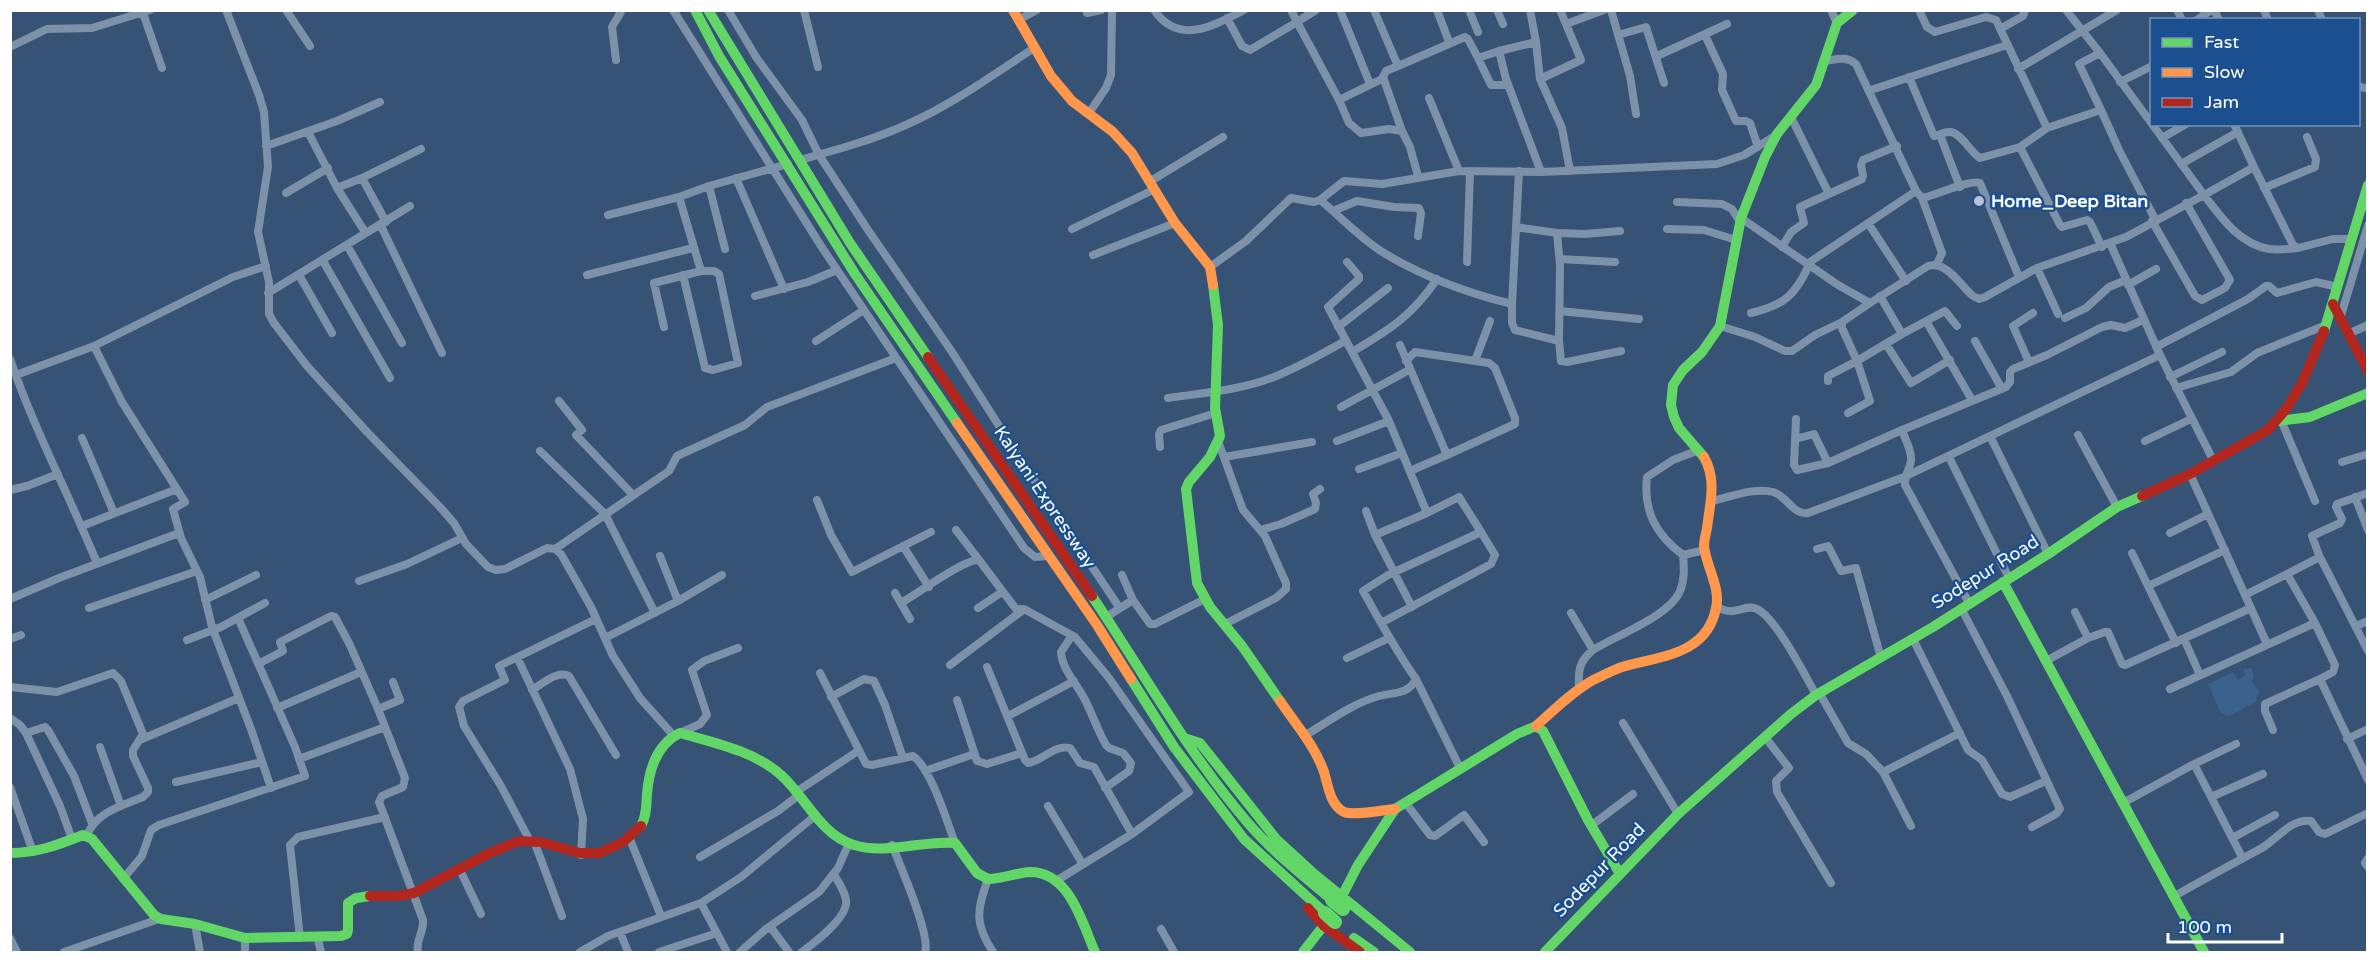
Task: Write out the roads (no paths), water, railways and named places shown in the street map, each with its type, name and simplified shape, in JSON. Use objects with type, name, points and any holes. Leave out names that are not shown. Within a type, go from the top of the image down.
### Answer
[{"type":"main road","name":"Kalyani Expressway","points":[[695,10],[719,56],[798,161],[857,253],[1106,617],[1179,743]]},
{"type":"main road","name":"Kalyani Expressway","points":[[708,10],[798,161],[896,336],[1179,743]]},
{"type":"main road","points":[[1302,952],[1328,920],[1358,865],[1400,806],[1517,734],[1536,726],[1579,689],[1620,668],[1682,652],[1700,640],[1710,626],[1717,607],[1715,587],[1705,550],[1713,485],[1710,468],[1699,450],[1679,428],[1674,417],[1671,393],[1677,377],[1702,352],[1720,326],[1740,220],[1777,134],[1816,85],[1826,61],[1834,17],[1853,10]]},
{"type":"main road","points":[[1015,15],[1051,76],[1072,101],[1113,132],[1132,153],[1175,223],[1210,267],[1218,325],[1216,413],[1220,436],[1210,457],[1186,489],[1194,573],[1205,599],[1304,736],[1323,769],[1330,794],[1337,807],[1345,812],[1353,813],[1400,806]]},
{"type":"main road","name":"Sodepur Road","points":[[1545,952],[1678,814],[1791,714],[1818,694],[1913,639],[2048,554],[2117,507],[2190,474],[2268,430],[2280,420],[2307,375],[2333,304],[2352,239],[2364,227],[2367,185]]},
{"type":"main road","points":[[2333,304],[2367,371]]},
{"type":"main road","points":[[2280,420],[2310,417],[2367,393]]},
{"type":"main road","points":[[2006,580],[2046,660],[2204,952]]},
{"type":"main road","points":[[1536,726],[1543,731],[1620,874]]},
{"type":"main road","points":[[10,853],[33,852],[54,847],[89,829],[92,839],[123,879],[159,919],[195,924],[245,938],[300,938],[347,934],[349,930],[348,904],[351,899],[403,897],[460,870],[511,842],[532,840],[581,855],[607,851],[638,831],[646,817],[647,791],[653,762],[676,734],[746,753],[781,775],[830,831],[854,845],[955,843],[981,877],[1001,878],[1030,871],[1042,873],[1056,881],[1066,891],[1095,952]]},
{"type":"main road","points":[[1179,743],[1248,823],[1294,868],[1410,952]]},
{"type":"main road","points":[[1179,743],[1244,839],[1360,952]]},
{"type":"main road","points":[[1339,902],[1399,952]]},
{"type":"main road","points":[[1328,920],[1374,952]]},
{"type":"street","points":[[226,10],[264,112],[268,167],[258,232],[269,282],[269,314],[283,336],[367,432],[440,507],[462,538],[488,567],[496,570],[505,569],[547,548],[555,549],[561,554],[613,656],[640,698],[676,734],[700,724],[707,715],[692,670],[704,661],[738,648]]},
{"type":"street","points":[[286,10],[310,46]]},
{"type":"street","points":[[616,60],[612,27],[622,10]]},
{"type":"street","points":[[673,10],[837,270],[1024,549],[1035,557],[1049,556]]},
{"type":"street","points":[[729,10],[756,57],[802,120],[818,155],[1119,608]]},
{"type":"street","points":[[804,10],[818,67]]},
{"type":"street","points":[[1015,15],[1037,10]]},
{"type":"street","points":[[1086,10],[1087,13],[1101,10]]},
{"type":"street","points":[[1089,113],[1106,88],[1111,75],[1112,10]]},
{"type":"street","points":[[1154,10],[1167,25],[1187,31],[1200,30],[1244,10]]},
{"type":"street","points":[[1291,10],[1349,123],[1361,133],[1389,129],[1402,131]]},
{"type":"street","points":[[1227,18],[1242,46],[1250,50],[1316,10]]},
{"type":"street","points":[[1340,10],[1370,84]]},
{"type":"street","points":[[1374,10],[1398,66]]},
{"type":"street","points":[[1437,10],[1449,42]]},
{"type":"street","points":[[1469,10],[1478,32]]},
{"type":"street","points":[[1497,10],[1503,24]]},
{"type":"street","points":[[1530,10],[1540,79],[1562,128],[1570,171]]},
{"type":"street","points":[[1540,79],[1581,60],[1560,10]]},
{"type":"street","points":[[1611,10],[1630,76],[1636,114]]},
{"type":"street","points":[[1919,10],[1927,27],[1935,32],[1986,17],[1996,20],[2047,128]]},
{"type":"street","points":[[2000,29],[2023,16],[2025,10]]},
{"type":"street","points":[[2066,10],[2100,52],[2150,121]]},
{"type":"street","points":[[2018,69],[2117,10]]},
{"type":"street","points":[[1566,24],[1599,11]]},
{"type":"street","points":[[10,47],[47,29],[57,27],[83,30],[147,12],[162,68]]},
{"type":"street","points":[[1657,56],[1727,24]]},
{"type":"street","points":[[1618,35],[1646,27],[1664,83]]},
{"type":"street","points":[[1705,34],[1723,74],[1722,90],[1736,121],[1748,121],[1758,147]]},
{"type":"street","points":[[1339,100],[1383,77],[1386,71],[1449,42],[1467,37],[1491,85],[1508,85]]},
{"type":"street","points":[[1478,58],[1536,42]]},
{"type":"street","points":[[1870,90],[2007,45]]},
{"type":"street","points":[[608,215],[679,197],[709,186],[863,142],[909,124],[948,104],[1034,48]]},
{"type":"street","points":[[1499,51],[1508,85],[1541,172]]},
{"type":"street","points":[[2100,52],[2079,64],[2154,220],[2197,298],[2202,300],[2228,286],[2230,280],[2186,203]]},
{"type":"street","points":[[1826,61],[1850,58],[1857,64],[1916,191],[1923,198],[1942,253],[1936,264]]},
{"type":"street","points":[[2120,82],[2150,67]]},
{"type":"street","points":[[1383,77],[1419,176]]},
{"type":"street","points":[[1909,77],[1934,136],[1948,132],[1955,133],[1973,154],[1980,158],[2020,147],[2047,128],[2101,110]]},
{"type":"street","points":[[1429,98],[1459,171]]},
{"type":"street","points":[[266,146],[308,132],[380,102]]},
{"type":"street","points":[[1791,117],[1829,194]]},
{"type":"street","points":[[2153,126],[2204,195],[2226,222],[2246,240],[2272,249],[2298,248],[2332,239],[2352,239]]},
{"type":"street","points":[[2162,138],[2183,126]]},
{"type":"street","points":[[2181,164],[2236,128],[2290,240],[2298,248]]},
{"type":"street","points":[[308,132],[337,188],[365,232]]},
{"type":"street","points":[[1210,267],[1246,241],[1291,198],[1320,200],[1344,181],[1382,183],[1459,171],[1541,172],[1717,164],[1758,147],[1777,134]]},
{"type":"street","points":[[1940,135],[1960,187]]},
{"type":"street","points":[[1071,230],[1151,186],[1223,137]]},
{"type":"street","points":[[2264,188],[2315,167],[2316,159],[2307,137]]},
{"type":"street","points":[[1782,247],[1791,232],[1804,223],[1800,207],[1862,178],[1863,160],[1896,146]]},
{"type":"street","points":[[2020,147],[2060,225],[2062,227],[2087,220],[2102,247]]},
{"type":"street","points":[[337,188],[421,150]]},
{"type":"street","points":[[1720,326],[1755,337],[1785,351],[1792,351],[1815,335],[1842,322],[1928,266],[1936,264],[1944,267],[1973,297],[1979,299],[2037,268],[2062,258],[2102,247],[2254,167]]},
{"type":"street","points":[[286,193],[328,168]]},
{"type":"street","points":[[1467,262],[1470,171]]},
{"type":"street","points":[[1519,171],[1512,323],[1515,330],[1559,341]]},
{"type":"street","points":[[362,178],[442,352]]},
{"type":"street","points":[[736,178],[784,289]]},
{"type":"street","points":[[1923,198],[1974,181],[1980,183],[2019,277]]},
{"type":"street","points":[[709,186],[725,249]]},
{"type":"street","points":[[1751,313],[1770,308],[1788,298],[1797,289],[1808,264],[1916,191]]},
{"type":"street","points":[[679,197],[701,271]]},
{"type":"street","points":[[1320,200],[1384,253],[1471,293],[1512,303]]},
{"type":"street","points":[[1333,211],[1357,201],[1394,207],[1419,208],[1421,213],[1418,236]]},
{"type":"street","points":[[1677,202],[1728,205],[1740,220],[1838,285],[1870,303]]},
{"type":"street","points":[[268,293],[410,206]]},
{"type":"street","points":[[1093,255],[1175,223]]},
{"type":"street","points":[[1868,223],[1906,281]]},
{"type":"street","points":[[1516,226],[1557,233],[1585,234],[1620,231]]},
{"type":"street","points":[[2340,319],[2364,227]]},
{"type":"street","points":[[1667,229],[1704,231],[1736,240]]},
{"type":"street","points":[[1557,233],[1560,259],[1559,358],[1564,363],[1621,351]]},
{"type":"street","points":[[2110,243],[2170,377],[2213,460]]},
{"type":"street","points":[[347,245],[402,343]]},
{"type":"street","points":[[587,274],[693,248]]},
{"type":"street","points":[[1560,259],[1615,262]]},
{"type":"street","points":[[323,261],[390,378]]},
{"type":"street","points":[[1347,262],[1359,278],[1328,307],[1389,422],[1427,513]]},
{"type":"street","points":[[16,375],[94,346],[233,277],[266,266]]},
{"type":"street","points":[[2037,268],[2062,316],[2086,308],[2109,287],[2127,283],[2156,269]]},
{"type":"street","points":[[755,296],[784,289],[837,270]]},
{"type":"street","points":[[664,327],[654,284],[656,281],[683,275],[701,271],[714,271],[718,274],[738,363],[713,369],[705,368],[683,275]]},
{"type":"street","points":[[299,275],[332,333]]},
{"type":"street","points":[[1352,352],[1406,317],[1423,300],[1437,279]]},
{"type":"street","points":[[1712,501],[1757,492],[1772,492],[1783,497],[1803,514],[1904,477],[1949,457],[2158,351],[2266,286],[2277,293],[2316,282],[2338,287]]},
{"type":"street","points":[[1338,327],[1388,288]]},
{"type":"street","points":[[1880,296],[1902,334]]},
{"type":"street","points":[[816,341],[864,310]]},
{"type":"street","points":[[1560,311],[1639,319]]},
{"type":"street","points":[[1828,381],[1828,376],[1945,311],[1957,326]]},
{"type":"street","points":[[2029,362],[2013,326],[2034,313]]},
{"type":"street","points":[[1796,419],[1796,469],[1828,463],[2009,385],[2010,372],[2107,325],[2125,328],[2144,320]]},
{"type":"street","points":[[1475,361],[1490,321]]},
{"type":"street","points":[[1926,321],[1972,400]]},
{"type":"street","points":[[1842,322],[1842,328],[1857,361],[1870,401],[1848,413]]},
{"type":"street","points":[[2176,388],[2231,372],[2257,353],[2326,325]]},
{"type":"street","points":[[2348,334],[2367,325]]},
{"type":"street","points":[[1168,398],[1272,378],[1302,365],[1345,341]]},
{"type":"street","points":[[1975,341],[2002,388]]},
{"type":"street","points":[[1886,344],[1911,383],[1950,360]]},
{"type":"street","points":[[1400,345],[1447,455]]},
{"type":"street","points":[[94,346],[122,402],[185,502],[173,509],[179,533],[197,571],[212,628],[271,788]]},
{"type":"street","points":[[1406,361],[1415,352],[1489,363],[1495,368],[1515,418],[1515,424],[1410,471]]},
{"type":"street","points":[[2170,377],[2222,352]]},
{"type":"street","points":[[555,549],[669,471],[677,456],[729,433],[752,420],[767,407],[896,358]]},
{"type":"street","points":[[10,359],[32,420],[97,563]]},
{"type":"street","points":[[1341,407],[1409,370]]},
{"type":"street","points":[[559,401],[582,430],[576,435],[633,495]]},
{"type":"street","points":[[1160,447],[1161,430],[1216,413]]},
{"type":"street","points":[[2145,441],[2191,419]]},
{"type":"street","points":[[2280,420],[2315,501]]},
{"type":"street","points":[[1337,441],[1389,422]]},
{"type":"street","points":[[1902,430],[1911,462],[1904,477],[1905,485],[1965,606],[2060,811],[2032,827]]},
{"type":"street","points":[[1796,439],[1814,434],[1828,463]]},
{"type":"street","points":[[2078,435],[2117,507]]},
{"type":"street","points":[[1990,436],[2048,554]]},
{"type":"street","points":[[82,438],[114,513]]},
{"type":"street","points":[[1218,441],[1243,510],[1260,530],[1273,551],[1286,583],[1286,590],[1276,598],[1224,624]]},
{"type":"street","points":[[1224,458],[1312,442]]},
{"type":"street","points":[[1699,450],[1673,460],[1647,477],[1647,507],[1658,530],[1672,547],[1683,555],[1705,550]]},
{"type":"street","points":[[540,451],[605,514],[655,613]]},
{"type":"street","points":[[1359,469],[1402,453]]},
{"type":"street","points":[[2342,462],[2367,454]]},
{"type":"street","points":[[1949,457],[2006,580]]},
{"type":"street","points":[[10,490],[58,474]]},
{"type":"street","points":[[2190,474],[2267,644]]},
{"type":"street","points":[[82,526],[177,489]]},
{"type":"street","points":[[1260,530],[1281,524],[1315,509],[1313,494],[1320,489]]},
{"type":"street","points":[[2367,493],[2336,505],[2342,519],[2340,523],[2312,536],[2320,558],[2367,651]]},
{"type":"street","points":[[1376,536],[1459,497],[1495,555],[1491,564],[1381,623]]},
{"type":"street","points":[[2355,497],[2367,530]]},
{"type":"street","points":[[817,500],[831,535],[852,572],[931,532]]},
{"type":"street","points":[[1366,511],[1412,607]]},
{"type":"street","points":[[2170,533],[2208,514]]},
{"type":"street","points":[[956,530],[1016,609],[1024,609],[1075,638],[1109,678],[1189,792],[1132,834],[1056,881]]},
{"type":"street","points":[[1460,768],[1416,680],[1389,638],[1364,591],[1394,573],[1481,532]]},
{"type":"street","points":[[10,599],[97,563],[179,533]]},
{"type":"street","points":[[359,581],[407,564],[462,538]]},
{"type":"street","points":[[903,546],[929,587]]},
{"type":"street","points":[[1817,549],[1828,546],[1841,571],[1856,568],[1881,658]]},
{"type":"street","points":[[2148,586],[2224,550]]},
{"type":"street","points":[[2132,553],[2148,586],[2200,675]]},
{"type":"street","points":[[1579,689],[1578,671],[1582,659],[1593,650],[1670,606],[1680,593],[1684,577],[1683,555]]},
{"type":"street","points":[[660,556],[678,602]]},
{"type":"street","points":[[2245,595],[2320,558]]},
{"type":"street","points":[[901,603],[961,566],[973,560],[980,560]]},
{"type":"street","points":[[89,608],[197,571]]},
{"type":"street","points":[[2273,730],[2265,711],[2265,704],[2320,679],[2336,668],[2315,623],[2287,574]]},
{"type":"street","points":[[205,600],[256,575]]},
{"type":"street","points":[[605,638],[678,602],[722,575]]},
{"type":"street","points":[[1122,575],[1133,600],[1147,621],[1152,624],[1205,599]]},
{"type":"street","points":[[978,608],[1002,592]]},
{"type":"street","points":[[895,593],[910,619]]},
{"type":"street","points":[[1106,617],[1133,600]]},
{"type":"street","points":[[187,640],[212,628],[221,627],[265,603]]},
{"type":"street","points":[[1717,607],[1730,613],[1749,608],[1762,613],[1789,649],[1848,743],[1866,754],[1882,772],[1911,826]]},
{"type":"street","points":[[2046,660],[2088,638],[2108,632],[2122,663],[2126,665],[2251,608]]},
{"type":"street","points":[[950,664],[1024,609]]},
{"type":"street","points":[[2075,612],[2088,638]]},
{"type":"street","points":[[1571,613],[1593,650]]},
{"type":"street","points":[[258,664],[283,651],[280,642],[331,616],[335,617],[362,672],[406,781],[403,787],[379,799],[423,920],[424,928],[417,943],[418,952]]},
{"type":"street","points":[[123,879],[142,856],[151,830],[177,818],[305,776],[238,618]]},
{"type":"street","points":[[562,916],[532,840],[464,726],[458,711],[460,704],[464,701],[505,680],[499,666],[596,619]]},
{"type":"street","points":[[2356,626],[2367,621]]},
{"type":"street","points":[[2170,689],[2315,623]]},
{"type":"street","points":[[10,639],[21,636]]},
{"type":"street","points":[[1071,637],[1061,652],[1061,658],[1106,745],[1123,753],[1131,763],[1129,771],[1105,788]]},
{"type":"street","points":[[1347,658],[1389,638]]},
{"type":"street","points":[[1913,639],[1970,753],[1982,760],[2005,796],[2046,781]]},
{"type":"street","points":[[517,657],[570,769],[583,819],[581,855]]},
{"type":"street","points":[[987,667],[1028,763],[1061,747],[1070,748],[1080,763],[1094,767],[1132,834]]},
{"type":"street","points":[[277,708],[362,672]]},
{"type":"street","points":[[10,687],[57,692],[113,673],[121,681],[143,734],[142,739]]},
{"type":"street","points":[[820,673],[866,764],[913,756],[918,759],[933,784],[955,843]]},
{"type":"street","points":[[532,690],[558,674],[569,676],[616,754]]},
{"type":"street","points":[[831,697],[864,679],[874,681],[885,705],[903,758]]},
{"type":"street","points":[[2320,679],[2367,780]]},
{"type":"street","points":[[1304,736],[1346,711],[1379,696],[1401,693],[1413,686],[1416,680]]},
{"type":"street","points":[[1008,716],[1074,681]]},
{"type":"street","points":[[378,710],[400,700],[393,682]]},
{"type":"street","points":[[26,734],[45,727],[48,730],[74,776],[89,829],[121,806],[148,792],[133,756],[133,750],[142,739],[239,698]]},
{"type":"street","points":[[957,700],[977,761],[987,764],[1022,753]]},
{"type":"street","points":[[10,718],[20,724],[26,734],[60,806],[72,839]]},
{"type":"street","points":[[1623,723],[1678,814]]},
{"type":"street","points":[[299,759],[385,727]]},
{"type":"street","points":[[2347,739],[2367,729]]},
{"type":"street","points":[[1882,772],[1959,733]]},
{"type":"street","points":[[1766,737],[1789,768],[1776,781],[1777,792],[1831,883]]},
{"type":"street","points":[[2123,803],[2236,744]]},
{"type":"street","points":[[100,747],[121,806]]},
{"type":"street","points":[[700,857],[777,811],[797,793],[858,751]]},
{"type":"street","points":[[925,771],[974,754]]},
{"type":"street","points":[[176,782],[262,762]]},
{"type":"street","points":[[2194,764],[2242,857]]},
{"type":"street","points":[[2211,797],[2263,774]]},
{"type":"street","points":[[10,787],[33,852]]},
{"type":"street","points":[[1592,825],[1633,794]]},
{"type":"street","points":[[1048,806],[1082,863]]},
{"type":"street","points":[[1400,806],[1430,835],[1435,836],[1464,815],[1484,842]]},
{"type":"street","points":[[2174,897],[2265,846],[2280,832],[2304,821],[2312,821],[2319,831],[2325,834],[2367,813]]},
{"type":"street","points":[[580,952],[620,932],[701,903],[741,877],[816,815]]},
{"type":"street","points":[[2232,838],[2275,815]]},
{"type":"street","points":[[300,938],[290,844],[298,837],[385,817]]},
{"type":"street","points":[[629,837],[661,916]]},
{"type":"street","points":[[740,952],[766,929],[819,892],[834,874],[849,843]]},
{"type":"street","points":[[892,845],[920,918],[927,947],[925,952]]},
{"type":"street","points":[[2367,858],[2367,867]]},
{"type":"street","points":[[460,870],[481,914]]},
{"type":"street","points":[[802,952],[826,934],[845,908],[847,902],[845,894],[834,874]]},
{"type":"street","points":[[988,879],[979,904],[978,921],[993,952]]},
{"type":"street","points":[[701,903],[727,952]]},
{"type":"street","points":[[67,952],[159,919]]},
{"type":"street","points":[[195,924],[200,952]]},
{"type":"street","points":[[766,929],[772,929],[789,952]]},
{"type":"street","points":[[1161,929],[1174,952]]},
{"type":"street","points":[[620,932],[628,952]]},
{"type":"street","points":[[659,952],[717,933]]},
{"type":"street","points":[[318,936],[321,952]]},
{"type":"street","points":[[10,938],[17,952]]},
{"type":"street","points":[[245,938],[245,952]]},
{"type":"water","points":[[2251,668],[2254,675],[2252,681],[2259,691],[2255,702],[2228,717],[2220,712],[2208,684],[2233,672],[2238,680],[2246,674],[2243,669]]},
{"type":"place","name":"Home_Deep Bitan","points":[[1979,201]]}]
